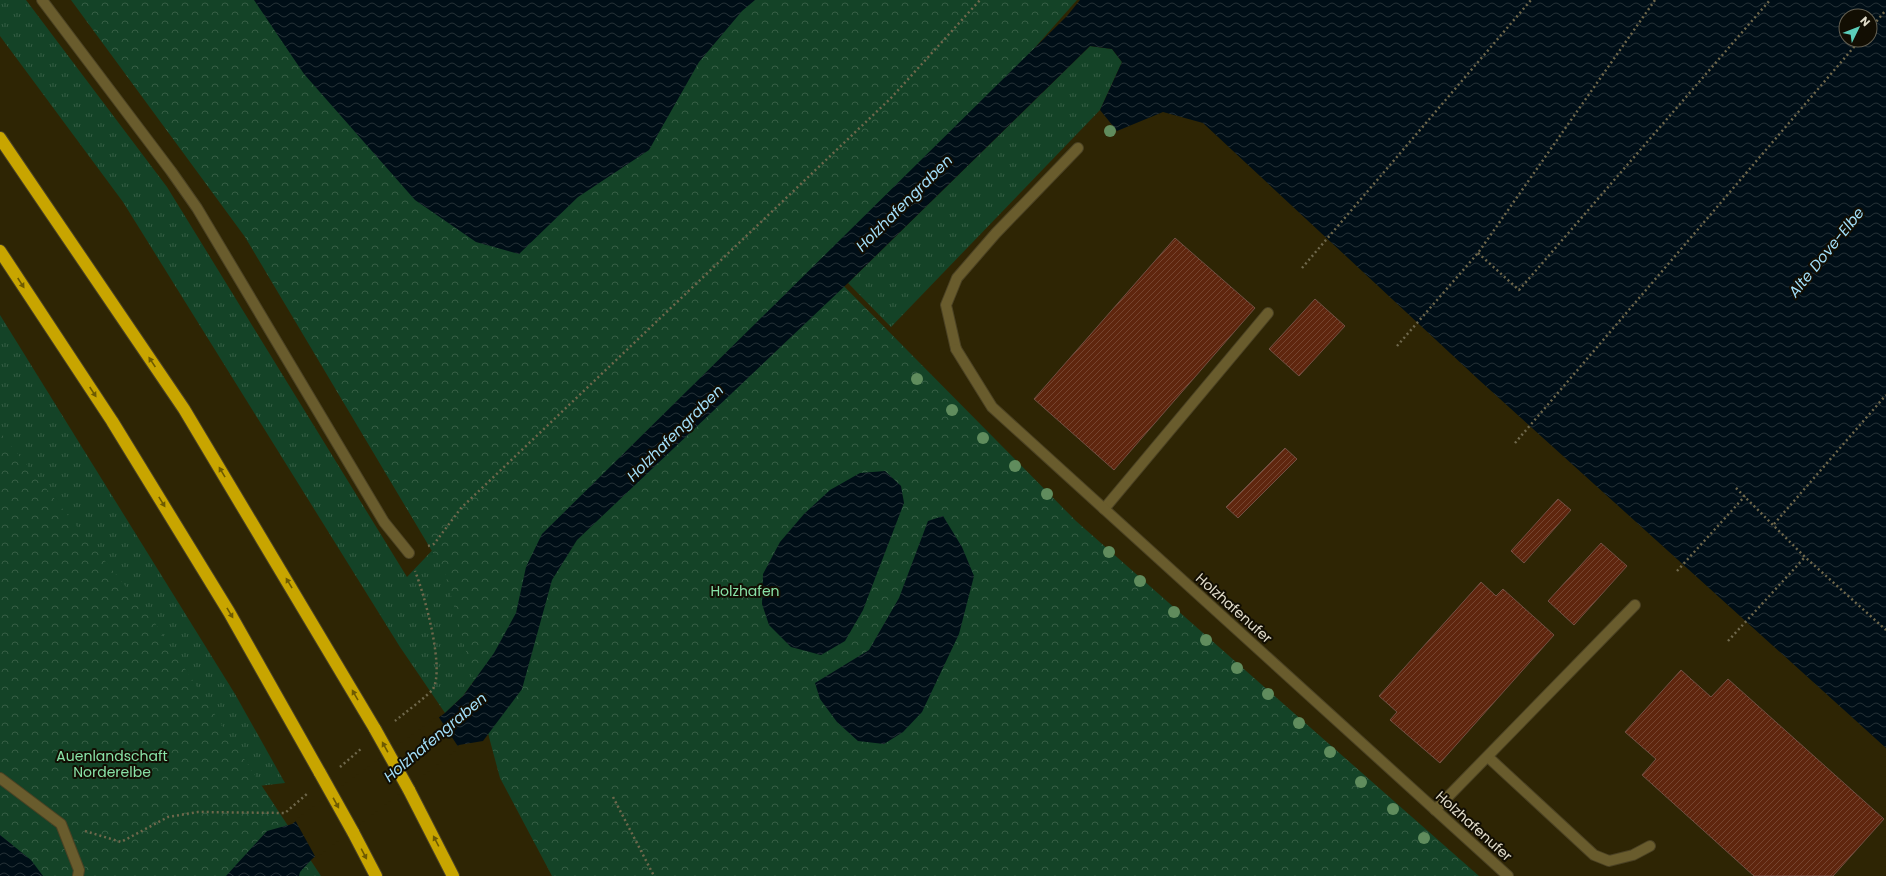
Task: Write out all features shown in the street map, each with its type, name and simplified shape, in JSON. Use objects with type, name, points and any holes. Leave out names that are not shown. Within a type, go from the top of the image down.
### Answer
[{"type":"highway","points":[[0,138],[184,408],[375,729],[409,790],[453,876]]},
{"type":"highway","points":[[0,250],[112,421],[229,612],[353,832],[376,876]]},
{"type":"street","points":[[42,0],[172,171],[197,208],[384,522],[409,553]]},
{"type":"street","name":"Holzhafenufer","points":[[1078,148],[996,233],[957,278],[946,305],[956,348],[992,407],[1508,876]]},
{"type":"street","points":[[1104,509],[1268,313]]},
{"type":"street","points":[[1436,810],[1635,604]]},
{"type":"street","points":[[1488,757],[1594,855],[1609,861],[1633,855],[1650,846]]},
{"type":"street","points":[[0,778],[61,824],[79,870],[78,876]]},
{"type":"path","points":[[391,724],[433,689],[436,672],[434,642],[424,594],[409,553],[434,544],[461,508],[891,98],[980,0]]},
{"type":"path","points":[[1302,268],[1531,0]]},
{"type":"path","points":[[1397,346],[1478,253],[1655,0]]},
{"type":"path","points":[[1478,253],[1519,290],[1770,0]]},
{"type":"path","points":[[1878,20],[1886,10]]},
{"type":"path","points":[[1515,443],[1853,48]]},
{"type":"path","points":[[1774,524],[1886,396]]},
{"type":"path","points":[[1736,488],[1774,524],[1805,557],[1886,630]]},
{"type":"path","points":[[1677,571],[1745,496]]},
{"type":"path","points":[[1728,641],[1805,557]]},
{"type":"path","points":[[337,769],[367,744]]},
{"type":"path","points":[[61,824],[121,842],[168,817],[183,814],[198,812],[285,813],[313,789]]},
{"type":"path","points":[[613,796],[654,876]]},
{"type":"green space","points":[[0,0],[26,0],[167,187],[407,577],[532,445],[494,653],[463,696],[445,713],[400,647],[123,202],[0,36]]},
{"type":"green space","name":"Holzhafen","points":[[71,0],[1077,0],[939,156],[819,261],[1076,521],[1479,876],[552,876],[500,778],[445,573],[245,237]]},
{"type":"green space","points":[[1090,46],[1112,49],[1122,62],[1100,110],[891,327],[848,283]]},
{"type":"green space","name":"Auenlandschaft Norderelbe","points":[[0,315],[235,694],[285,783],[196,793],[0,747]]},
{"type":"green space","name":"Auenlandschaft Norderelbe","points":[[0,432],[153,620],[321,876],[0,876]]},
{"type":"water","points":[[254,0],[755,0],[742,11],[699,62],[649,150],[578,197],[519,254],[476,242],[415,200],[304,74]]},
{"type":"water","points":[[1080,0],[1886,0],[1886,748],[1479,380],[1203,123],[1163,112],[1117,131],[1100,110],[1122,62],[1112,49],[1090,46],[848,283],[577,540],[552,580],[522,689],[483,741],[459,745],[312,859],[300,872],[299,876],[226,876],[267,831],[292,824],[445,713],[463,696],[494,653],[516,613],[526,567],[542,534],[1067,16]]},
{"type":"water","points":[[885,471],[901,486],[904,503],[863,610],[845,641],[821,655],[791,647],[769,625],[762,604],[763,574],[780,542],[804,514],[830,490],[860,473]]},
{"type":"water","points":[[943,516],[962,547],[974,576],[959,634],[922,712],[903,732],[884,744],[858,741],[837,722],[820,699],[815,683],[869,650],[899,598],[928,521]]},
{"type":"water","points":[[0,835],[31,860],[43,876],[0,876]]},
{"type":"pier","points":[[438,716],[459,748],[316,858],[295,820]]},
{"type":"building","points":[[1175,238],[1255,308],[1114,470],[1034,399]]},
{"type":"building","points":[[1315,299],[1345,326],[1299,376],[1269,349]]},
{"type":"building","points":[[1285,448],[1297,459],[1238,518],[1226,507]]},
{"type":"building","points":[[1558,499],[1571,510],[1524,563],[1511,551]]},
{"type":"building","points":[[1601,543],[1627,566],[1574,625],[1548,601]]},
{"type":"building","points":[[1481,582],[1496,596],[1503,589],[1554,635],[1440,763],[1390,720],[1397,712],[1379,696]]},
{"type":"building","points":[[1681,670],[1711,697],[1728,679],[1884,819],[1833,876],[1754,876],[1642,775],[1656,759],[1625,732]]},
{"type":"water label","name":"Holzhafengraben","points":[[904,203]]},
{"type":"water label","name":"Alte Dove-Elbe","points":[[1826,252]]},
{"type":"water label","name":"Holzhafengraben","points":[[675,433]]},
{"type":"water label","name":"Holzhafengraben","points":[[435,737]]}]
